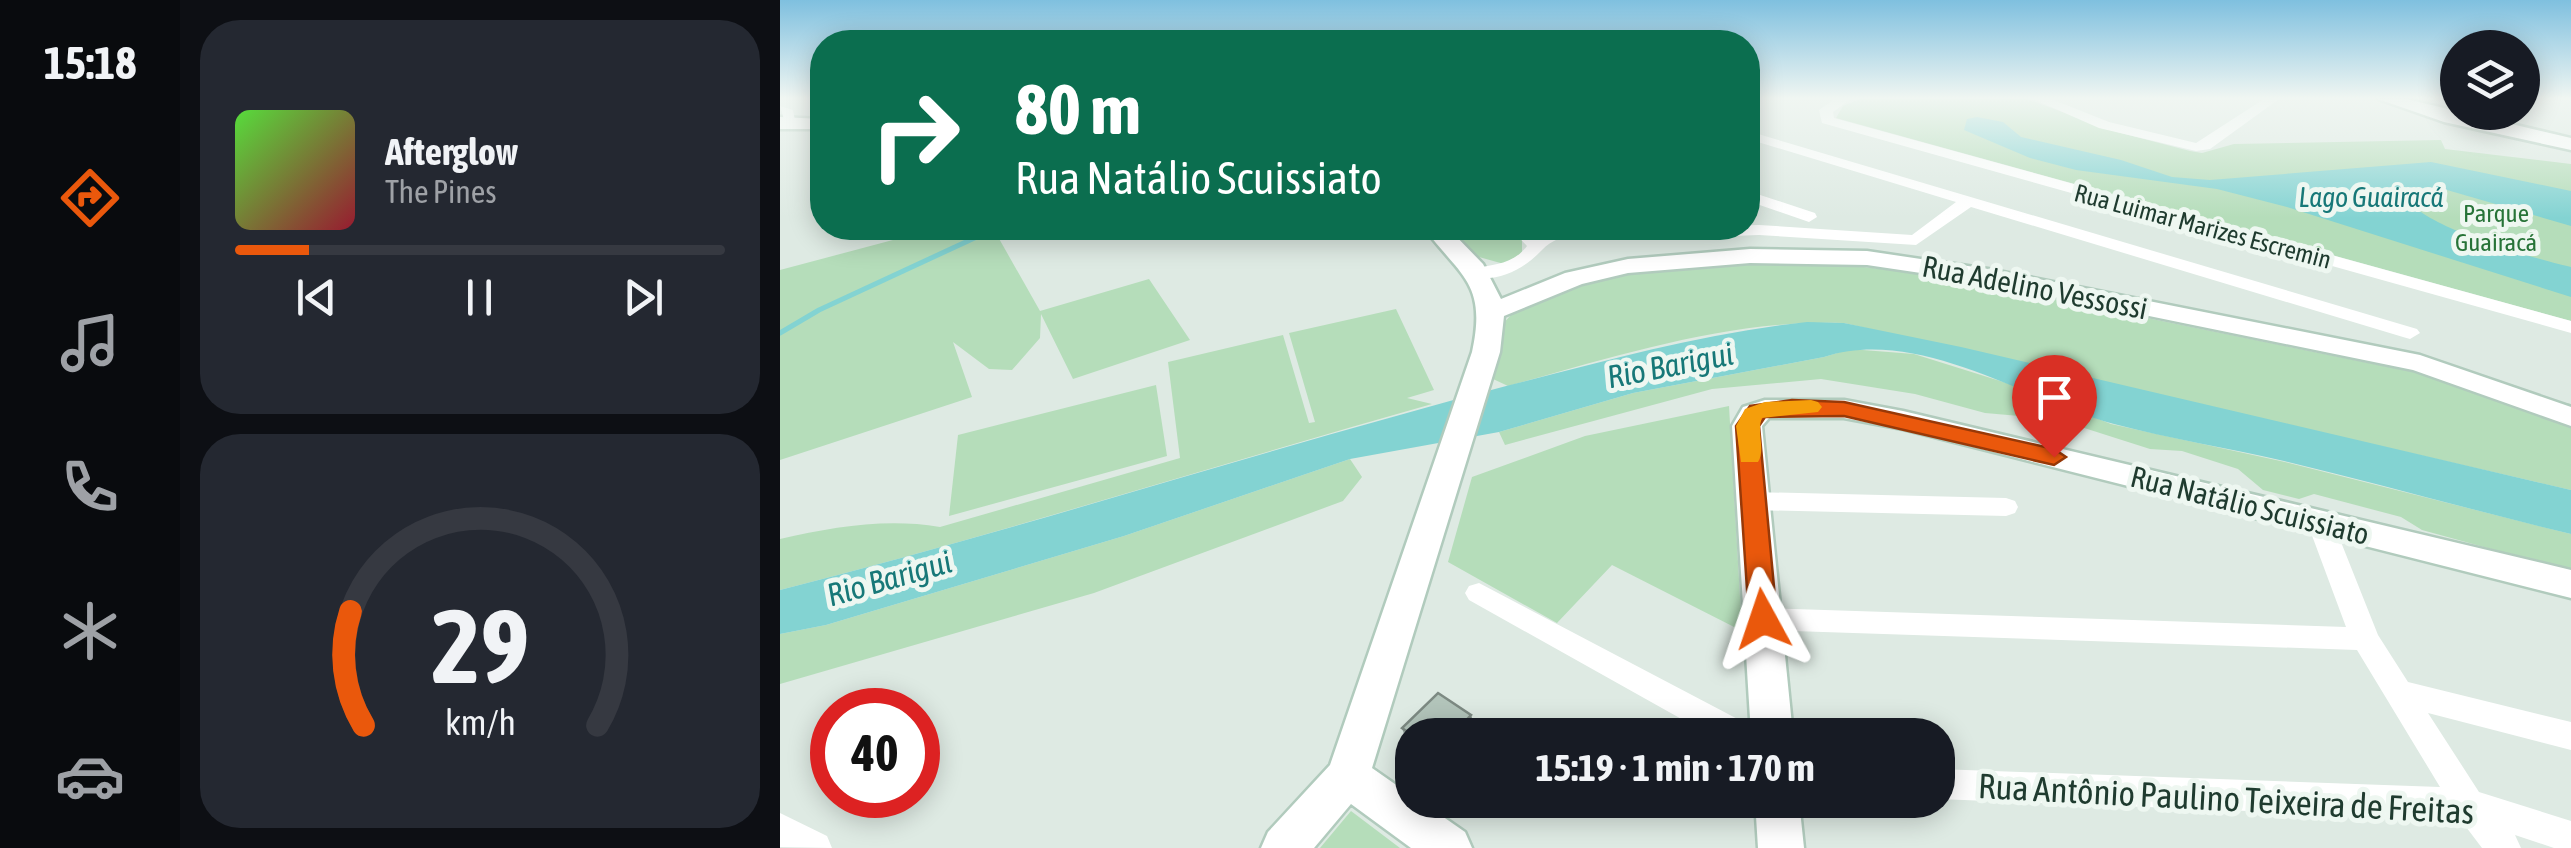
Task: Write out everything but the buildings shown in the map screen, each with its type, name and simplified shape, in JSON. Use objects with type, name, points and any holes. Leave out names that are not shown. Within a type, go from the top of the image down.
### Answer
[{"type":"street","name":"Rua Luimar Marizes Escremin","points":[[1888,139],[2571,327]]},
{"type":"street","points":[[2164,139],[2202,147],[2215,139]]},
{"type":"street","points":[[2546,139],[2571,144]]},
{"type":"street","points":[[1760,140],[2410,333]]},
{"type":"street","points":[[1760,200],[1809,216]]},
{"type":"street","points":[[1760,230],[1916,240],[1968,201]]},
{"type":"street","points":[[1284,848],[1348,776],[1480,374],[1494,312],[1490,291],[1447,240]]},
{"type":"street","points":[[1531,240],[1536,245]]},
{"type":"street","points":[[1478,273],[1522,262],[1545,240]]},
{"type":"street","name":"Rua Adelino Vessossi","points":[[1494,312],[1574,278],[1628,266],[1750,256],[1867,258],[1988,276],[2420,363],[2571,416]]},
{"type":"street","name":"Rua Natálio Scuissiato","points":[[1753,501],[1747,426],[1753,414],[1765,408],[1804,407],[1872,414],[2571,584]]},
{"type":"street","points":[[1771,718],[1753,501],[2006,507]]},
{"type":"street","points":[[2320,522],[2365,639],[2468,804],[2504,848]]},
{"type":"street","points":[[1478,594],[1707,718]]},
{"type":"street","points":[[1763,619],[2365,639]]},
{"type":"street","points":[[2400,694],[2571,736]]},
{"type":"street","points":[[1348,776],[1450,848]]},
{"type":"street","name":"Rua Antônio Paulino Teixeira de Freitas","points":[[1955,785],[2468,804],[2571,837]]},
{"type":"street","points":[[1778,818],[1781,848]]},
{"type":"street","points":[[780,829],[815,848]]},
{"type":"green space","name":"Parque Guairacá","points":[[1910,139],[2142,139],[2202,153],[2234,144],[2441,140],[2445,149],[2571,164],[2571,321]]},
{"type":"green space","points":[[893,240],[1000,240],[1040,311],[1149,279],[1190,340],[1073,379],[1041,314],[1040,338],[1012,370],[989,369],[953,342],[972,397],[780,460],[780,270]]},
{"type":"green space","points":[[1461,240],[1522,240],[1522,253],[1504,264],[1479,257]]},
{"type":"green space","points":[[1723,262],[1828,263],[1935,275],[2571,404],[2571,490],[1844,323],[1801,323],[1716,333],[1508,386],[1491,378],[1503,325],[1518,309],[1542,296],[1605,278]]},
{"type":"green space","points":[[1396,309],[1434,390],[1407,398],[1432,404],[780,590],[780,539],[860,525],[940,527],[1180,458],[1168,362],[1283,335],[1309,423],[1315,422],[1289,333]]},
{"type":"green space","points":[[1850,349],[1914,354],[2013,385],[2111,424],[2285,462],[2571,534],[2571,571],[2422,530],[2401,517],[2314,494],[2299,499],[2263,490],[2238,469],[2182,451],[2150,449],[2056,419],[1985,413],[1915,394],[1821,379],[1712,389],[1505,445],[1499,432],[1633,393]]},
{"type":"green space","points":[[1156,385],[1167,456],[949,516],[958,435]]},
{"type":"green space","points":[[1729,406],[1742,631],[1612,565],[1557,623],[1448,562],[1472,477],[1585,436]]},
{"type":"green space","points":[[1350,459],[1362,477],[1343,501],[1094,593],[780,684],[780,634],[826,625],[1124,536]]},
{"type":"green space","points":[[1351,811],[1400,848],[1320,848]]},
{"type":"water","name":"Lago Guairacá","points":[[1984,139],[2028,139],[2121,160],[2172,177],[2210,180],[2431,162],[2571,191],[2571,226],[2447,190],[2403,193],[2412,205],[2452,229],[2571,267],[2571,297],[2287,207],[2217,189],[2076,170],[2030,158]]},
{"type":"water","name":"Rio Barigui","points":[[1807,322],[1844,323],[1961,347],[2571,490],[2571,534],[2284,461],[2114,424],[1934,358],[1860,350],[1633,393],[1499,432],[1350,459],[1124,536],[826,625],[780,634],[780,590],[1510,385],[1694,340]]},
{"type":"waterway","points":[[780,333],[819,310],[970,240]]},
{"type":"slow traffic","points":[[1750,456],[1747,426],[1753,414],[1765,408],[1811,407]]},
{"type":"route","points":[[1763,619],[1747,426],[1748,419],[1758,411],[1792,407],[1844,409],[2054,457]]}]
